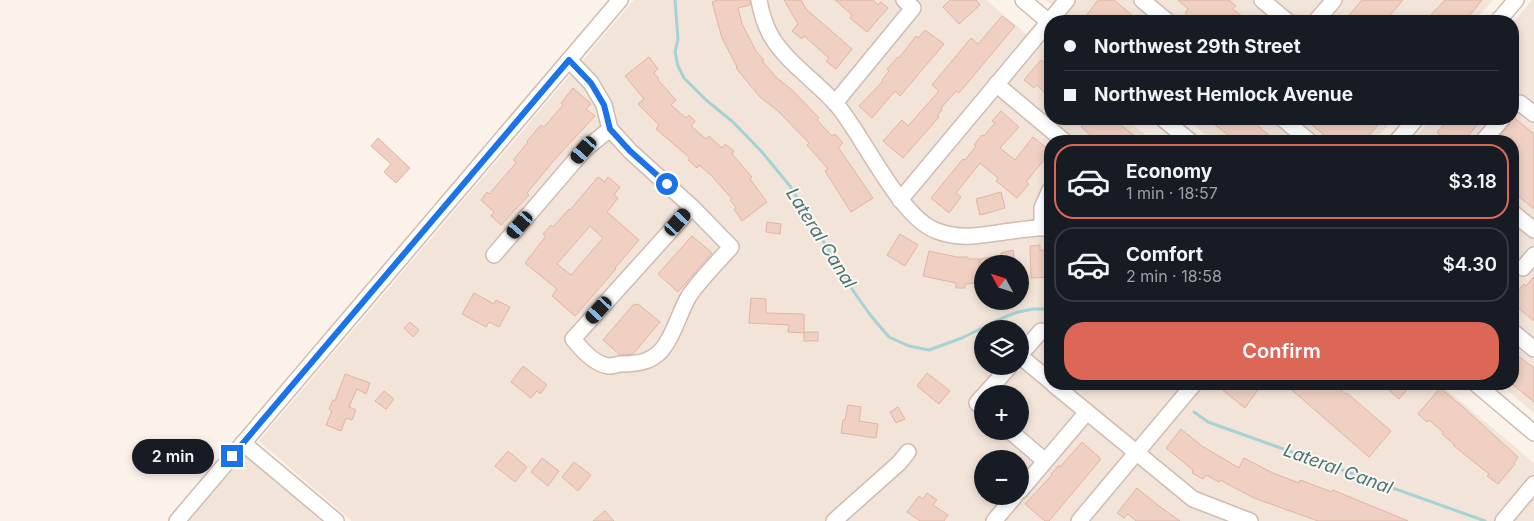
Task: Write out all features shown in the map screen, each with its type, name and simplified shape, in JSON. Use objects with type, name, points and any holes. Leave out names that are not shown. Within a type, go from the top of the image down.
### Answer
[{"type":"street","points":[[177,521],[620,0]]},
{"type":"street","points":[[759,0],[771,36],[785,54],[835,103],[850,121],[900,200],[916,218],[935,231],[957,237],[982,236],[1044,228]]},
{"type":"street","points":[[835,103],[914,8],[904,0]]},
{"type":"street","points":[[1023,0],[1044,18]]},
{"type":"street","points":[[1055,15],[1067,0]]},
{"type":"street","points":[[1142,0],[1160,15]]},
{"type":"street","points":[[1262,0],[1280,15]]},
{"type":"street","points":[[1321,15],[1334,0]]},
{"type":"street","points":[[1503,15],[1516,0]]},
{"type":"street","points":[[900,200],[1044,28]]},
{"type":"street","points":[[569,60],[591,83],[604,105],[610,129],[630,151],[692,207],[731,247],[690,295],[681,310],[666,346],[657,355],[633,365],[619,364],[608,366],[588,356],[573,340],[692,207]]},
{"type":"street","points":[[996,84],[1044,124]]},
{"type":"street","points":[[1519,103],[1534,114]]},
{"type":"street","points":[[1045,125],[1057,135]]},
{"type":"street","points":[[1170,125],[1183,135]]},
{"type":"street","points":[[1290,125],[1302,135]]},
{"type":"street","points":[[1402,135],[1411,125]]},
{"type":"street","points":[[1488,135],[1497,125]]},
{"type":"street","points":[[494,255],[584,150],[610,129]]},
{"type":"street","points":[[1044,204],[1042,208],[1044,218]]},
{"type":"street","points":[[1519,218],[1534,230]]},
{"type":"street","points":[[1523,268],[1534,255]]},
{"type":"street","points":[[1029,346],[1041,332]]},
{"type":"street","points":[[1519,336],[1534,348]]},
{"type":"street","points":[[1029,364],[1044,376]]},
{"type":"street","points":[[993,385],[1002,375]]},
{"type":"street","points":[[1061,390],[1193,499],[1250,521]]},
{"type":"street","points":[[1079,521],[1189,390]]},
{"type":"street","points":[[1483,390],[1534,433]]},
{"type":"street","points":[[1029,480],[1087,412]]},
{"type":"street","points":[[1020,440],[1045,461]]},
{"type":"street","points":[[243,443],[336,521]]},
{"type":"street","points":[[834,521],[899,463],[908,452]]},
{"type":"street","points":[[1503,521],[1534,484]]},
{"type":"street","points":[[999,517],[1008,505]]},
{"type":"shaded area","points":[[634,0],[986,0],[1044,49],[1044,125],[1133,125],[1146,135],[1044,135],[1044,390],[1447,390],[1534,463],[1534,521],[352,521],[259,441]]},
{"type":"shaded area","points":[[1046,0],[1493,0],[1480,15],[1064,15]]},
{"type":"shaded area","points":[[1534,0],[1534,413],[1507,390],[1519,390],[1519,135],[1417,135],[1426,125],[1519,125],[1519,16]]},
{"type":"shaded area","points":[[1194,125],[1388,125],[1379,135],[1206,135]]},
{"type":"shaded area","points":[[245,454],[324,521],[188,521]]},
{"type":"building","points":[[718,0],[750,0],[750,5],[738,8],[742,24],[756,51],[764,60],[762,61],[819,118],[817,120],[832,136],[835,134],[843,143],[838,147],[873,198],[851,212],[825,171],[828,169],[807,145],[809,143],[778,111],[760,97],[736,68],[722,38],[712,2]]},
{"type":"building","points":[[784,0],[801,0],[806,9],[852,49],[836,69],[826,61],[829,58],[804,36],[802,39],[792,31],[798,24]]},
{"type":"building","points":[[835,0],[873,0],[878,5],[881,2],[888,8],[867,32],[850,18],[852,15]]},
{"type":"building","points":[[950,0],[976,0],[980,5],[959,24],[943,7]]},
{"type":"building","points":[[1098,0],[1114,0],[1132,15],[1087,15]]},
{"type":"building","points":[[1178,0],[1229,0],[1236,6],[1233,9],[1240,15],[1188,15],[1185,13],[1188,9]]},
{"type":"building","points":[[1362,0],[1403,0],[1390,15],[1349,15]]},
{"type":"building","points":[[1445,0],[1482,0],[1470,15],[1431,15]]},
{"type":"building","points":[[1002,16],[1015,26],[959,93],[956,91],[941,108],[942,110],[937,116],[939,117],[903,158],[883,141],[902,120],[908,126],[939,91],[932,85],[971,38],[978,44]]},
{"type":"building","points":[[925,30],[944,44],[900,96],[895,91],[872,118],[859,106],[883,81],[889,71],[887,69],[899,58],[916,36],[918,38]]},
{"type":"building","points":[[649,57],[658,69],[654,73],[658,80],[676,100],[671,105],[686,118],[689,115],[695,121],[691,126],[706,139],[709,136],[722,148],[725,144],[734,151],[732,154],[752,177],[750,179],[767,202],[742,221],[734,209],[736,207],[730,200],[732,199],[711,175],[699,165],[697,168],[688,160],[690,158],[656,129],[659,125],[638,104],[644,99],[625,76]]},
{"type":"building","points":[[1041,60],[1044,63],[1044,92],[1037,85],[1034,88],[1024,80]]},
{"type":"building","points":[[573,88],[591,104],[586,109],[595,116],[555,159],[527,193],[529,195],[501,225],[491,216],[494,212],[481,200],[487,192],[489,194],[516,163],[513,160],[527,141],[541,125],[544,127],[563,105],[561,103]]},
{"type":"building","points":[[1001,111],[1019,127],[1000,148],[1015,160],[1033,137],[1044,146],[1044,162],[1026,182],[1029,184],[1017,198],[996,181],[998,178],[980,163],[956,193],[961,197],[949,213],[931,198],[963,159],[965,160],[982,135],[984,136],[995,123],[992,121]]},
{"type":"building","points":[[1519,122],[1534,134],[1534,209],[1519,197],[1519,135],[1501,135],[1509,125],[1519,125]]},
{"type":"building","points":[[1083,125],[1121,125],[1134,135],[1090,135],[1081,127]]},
{"type":"building","points":[[1215,125],[1257,125],[1269,135],[1228,135]]},
{"type":"building","points":[[1312,125],[1378,125],[1369,135],[1323,134]]},
{"type":"building","points":[[1443,125],[1477,125],[1469,135],[1438,135],[1437,132]]},
{"type":"building","points":[[378,138],[410,168],[396,183],[384,172],[391,164],[371,146]]},
{"type":"building","points":[[598,177],[605,182],[608,177],[620,187],[614,195],[618,198],[607,212],[639,240],[575,316],[552,296],[557,289],[525,263],[546,236],[543,234],[570,210]],"holes":[[[590,226],[603,238],[571,275],[557,264]]]},
{"type":"building","points":[[1001,192],[1005,208],[980,215],[976,199]]},
{"type":"building","points":[[767,222],[781,224],[780,234],[766,232]]},
{"type":"building","points":[[900,234],[918,245],[905,266],[887,255]]},
{"type":"building","points":[[692,236],[712,253],[678,292],[658,274]]},
{"type":"building","points":[[1040,245],[1040,250],[1044,250],[1044,277],[1031,278],[1030,246]]},
{"type":"building","points":[[1013,250],[1014,255],[1001,255],[1001,253]]},
{"type":"building","points":[[929,251],[974,259],[974,283],[965,284],[965,288],[956,288],[956,283],[923,276]]},
{"type":"building","points":[[1534,276],[1534,321],[1519,309],[1519,289],[1524,284],[1526,286]]},
{"type":"building","points":[[474,293],[494,304],[496,300],[510,307],[499,327],[489,322],[486,327],[462,314]]},
{"type":"building","points":[[751,298],[766,299],[766,313],[804,314],[804,333],[788,332],[789,325],[749,323]]},
{"type":"building","points":[[638,304],[660,322],[633,354],[620,355],[603,340],[633,305]]},
{"type":"building","points":[[410,322],[419,330],[413,337],[404,328]]},
{"type":"building","points":[[804,332],[818,332],[818,341],[804,341]]},
{"type":"building","points":[[1519,356],[1534,368],[1534,402],[1519,390]]},
{"type":"building","points":[[523,366],[547,385],[540,394],[537,391],[531,398],[511,382]]},
{"type":"building","points":[[927,373],[950,391],[939,404],[917,386]]},
{"type":"building","points":[[345,374],[370,383],[366,394],[357,389],[349,407],[356,410],[352,420],[346,418],[341,431],[326,425],[332,411],[329,409],[333,400],[335,401]]},
{"type":"building","points":[[1222,390],[1258,390],[1245,408]]},
{"type":"building","points":[[1292,390],[1341,390],[1347,393],[1391,431],[1369,457]]},
{"type":"building","points":[[1389,390],[1407,390],[1399,399]]},
{"type":"building","points":[[1438,390],[1442,390],[1518,457],[1515,464],[1498,484],[1487,476],[1489,474],[1453,445],[1442,434],[1443,432],[1429,420],[1427,422],[1418,414]]},
{"type":"building","points":[[384,391],[394,399],[386,409],[375,401]]},
{"type":"building","points":[[848,405],[861,407],[859,421],[878,424],[876,438],[841,433]]},
{"type":"building","points":[[898,407],[905,419],[896,423],[890,412]]},
{"type":"building","points":[[1181,429],[1202,446],[1239,468],[1244,458],[1273,473],[1299,483],[1300,480],[1332,492],[1333,490],[1408,521],[1318,521],[1254,498],[1220,480],[1219,482],[1206,475],[1203,479],[1192,473],[1193,470],[1166,448]]},
{"type":"building","points":[[1082,442],[1101,459],[1049,521],[1045,521],[1026,505],[1029,505],[1029,500],[1059,465],[1060,467]]},
{"type":"building","points":[[508,451],[527,467],[515,482],[495,466]]},
{"type":"building","points":[[542,458],[559,471],[548,486],[531,472]]},
{"type":"building","points":[[574,462],[591,475],[578,491],[562,477]]},
{"type":"building","points":[[1137,488],[1180,521],[1136,521],[1128,514],[1124,518],[1117,513]]},
{"type":"building","points":[[927,493],[937,500],[933,505],[948,515],[944,521],[920,521],[907,512],[919,496],[923,499]]},
{"type":"building","points":[[605,511],[614,521],[593,521]]},
{"type":"waterway","name":"Lateral Canal","points":[[675,0],[678,39],[675,52],[678,66],[684,78],[706,100],[733,122],[761,151],[790,186],[854,292],[889,337],[909,346],[929,350],[962,338],[1018,312],[1044,309]]},
{"type":"waterway","name":"Lateral Canal","points":[[1194,412],[1208,422],[1485,521]]},
{"type":"route","points":[[232,456],[569,60],[591,83],[604,105],[610,129],[630,151],[667,184]]}]
